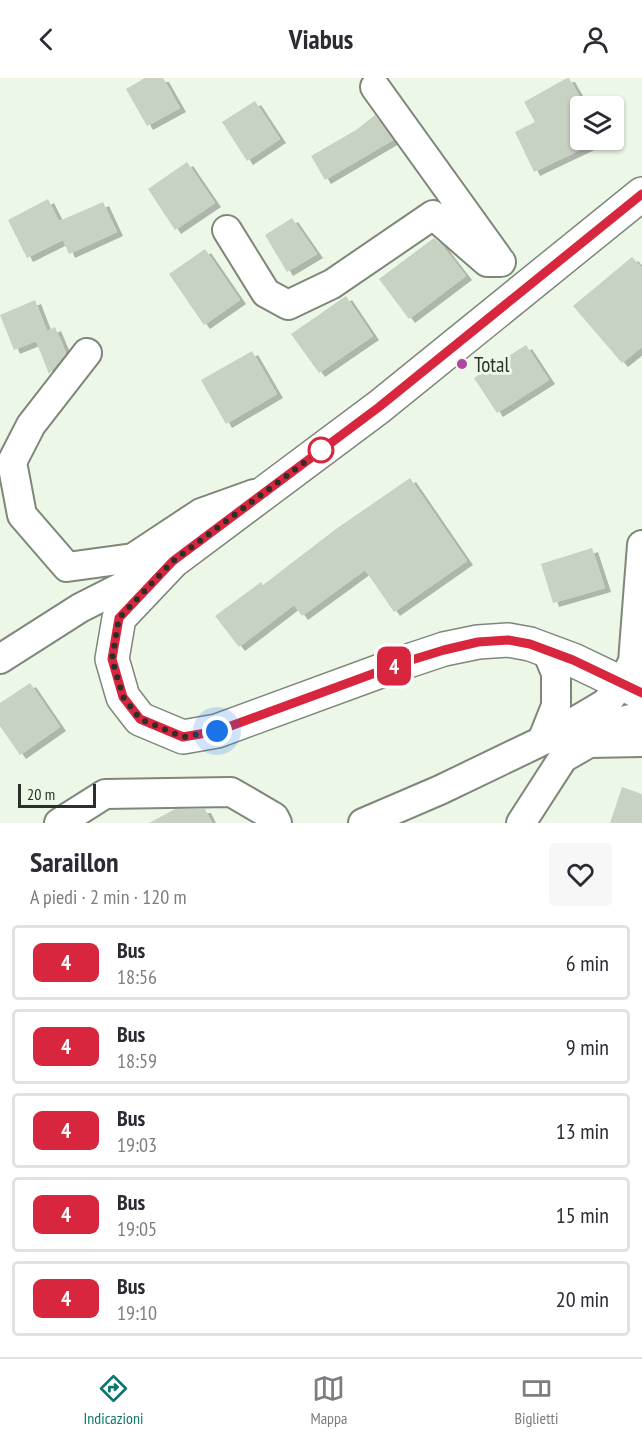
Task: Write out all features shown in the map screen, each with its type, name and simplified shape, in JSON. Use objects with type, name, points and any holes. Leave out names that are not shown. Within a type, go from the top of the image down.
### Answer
[{"type":"main road","points":[[632,688],[546,649],[508,640],[478,642],[444,650],[217,731],[183,737],[140,719],[123,697],[112,659],[119,618],[173,561],[379,407],[642,194]]},
{"type":"street","points":[[375,87],[501,262],[524,290]]},
{"type":"street","points":[[227,231],[266,293],[288,306],[332,284],[433,215],[487,262],[501,262]]},
{"type":"street","points":[[87,353],[31,425],[12,462],[22,516],[67,567],[133,558],[201,513],[270,488]]},
{"type":"street","points":[[363,823],[440,790],[542,741],[632,688],[642,545]]},
{"type":"street","points":[[0,659],[81,608],[173,561]]},
{"type":"street","points":[[542,741],[556,706],[556,673],[546,649]]},
{"type":"street","points":[[542,741],[642,716]]},
{"type":"street","points":[[521,823],[562,758],[590,743],[642,742]]},
{"type":"street","points":[[59,823],[105,794],[231,792],[274,817],[277,823]]},
{"type":"building","points":[[145,78],[163,78],[180,108],[147,126],[126,89]]},
{"type":"building","points":[[569,78],[579,96],[570,96],[570,150],[580,150],[534,172],[515,132],[535,122],[524,102]]},
{"type":"building","points":[[255,101],[280,139],[247,161],[222,122]]},
{"type":"building","points":[[375,115],[393,140],[325,180],[311,156],[356,130]]},
{"type":"building","points":[[187,162],[215,203],[175,230],[148,189]]},
{"type":"building","points":[[48,199],[59,221],[103,202],[117,232],[69,254],[63,240],[27,258],[8,220]]},
{"type":"building","points":[[292,218],[317,254],[287,272],[265,235]]},
{"type":"building","points":[[434,238],[466,276],[409,319],[379,279]]},
{"type":"building","points":[[205,249],[240,300],[204,325],[169,274]]},
{"type":"building","points":[[632,257],[642,268],[642,347],[622,363],[573,306]]},
{"type":"building","points":[[346,296],[373,336],[319,373],[291,334]]},
{"type":"building","points":[[35,300],[47,331],[55,327],[66,353],[49,374],[36,341],[14,350],[0,315]]},
{"type":"building","points":[[526,345],[549,380],[497,413],[474,378]]},
{"type":"building","points":[[252,351],[277,394],[226,424],[201,380]]},
{"type":"building","points":[[410,478],[467,561],[394,612],[365,570],[302,616],[294,605],[239,647],[215,616],[261,582],[263,585],[336,529]]},
{"type":"building","points":[[592,548],[605,588],[553,603],[541,564]]},
{"type":"building","points":[[30,683],[60,727],[20,755],[0,726],[0,703]]},
{"type":"building","points":[[622,787],[642,794],[642,823],[610,823]]},
{"type":"building","points":[[175,809],[205,809],[212,823],[149,823]]},
{"type":"bus line","name":"4","points":[[642,194],[379,407],[173,561],[119,618],[112,659],[123,697],[140,719],[183,737],[217,731],[405,662],[478,642],[508,640],[530,644],[573,660],[642,693]]},
{"type":"place","name":"Total","points":[[462,364]]},
{"type":"route","points":[[217,731],[183,737],[140,719],[123,697],[112,659],[119,618],[173,561],[321,450]]}]
